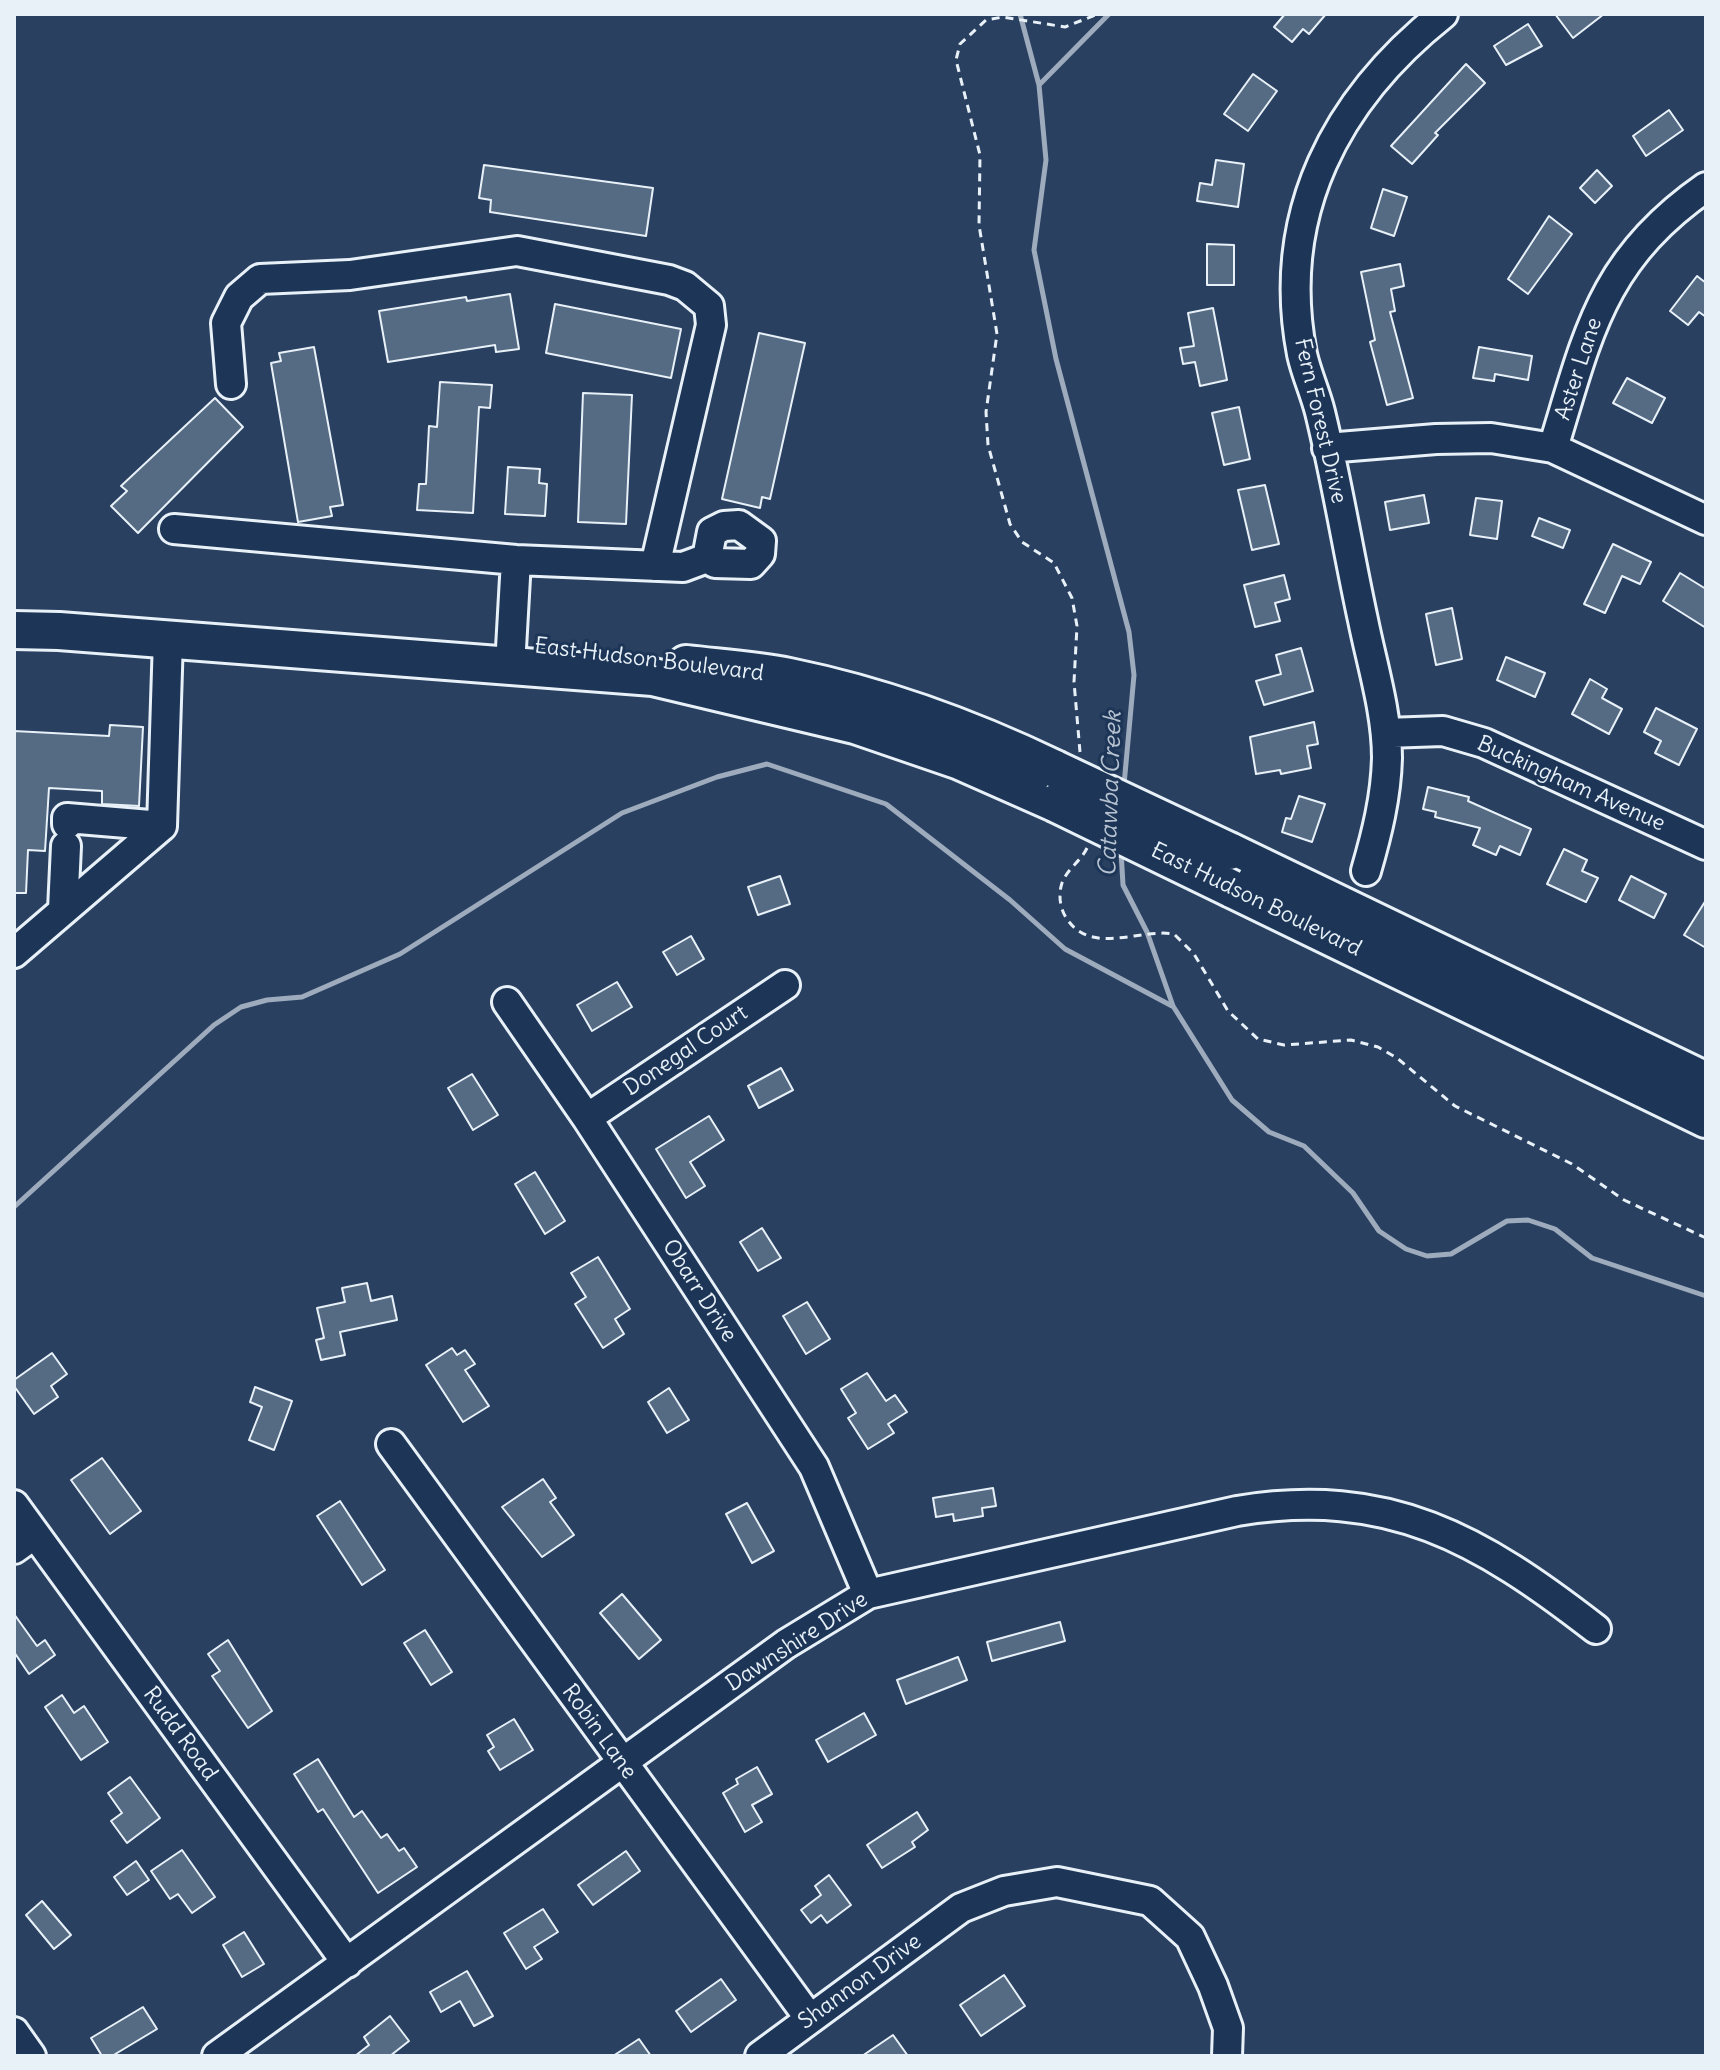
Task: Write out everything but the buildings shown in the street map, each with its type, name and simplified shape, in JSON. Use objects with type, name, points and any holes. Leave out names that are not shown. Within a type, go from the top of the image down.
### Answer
[{"type":"main road","name":"East Hudson Boulevard","points":[[14,606],[511,655],[786,676],[858,693],[934,717],[1063,775],[1229,851],[1706,1081]]},
{"type":"main road","name":"East Hudson Boulevard","points":[[14,630],[511,655]]},
{"type":"main road","name":"East Hudson Boulevard","points":[[1063,775],[1232,889],[1706,1119]]},
{"type":"street","name":"Fern Forest Drive","points":[[1366,871],[1382,812],[1386,733],[1299,326],[1298,267],[1306,209],[1325,154],[1355,103],[1392,58],[1443,14]]},
{"type":"street","name":"Aster Lane","points":[[1553,448],[1582,347],[1605,293],[1641,243],[1683,203],[1706,187]]},
{"type":"street","points":[[231,384],[226,323],[232,307],[247,287],[274,275],[350,275],[517,251],[669,280],[685,286],[709,306],[711,325],[655,566]]},
{"type":"street","points":[[1327,448],[1463,438],[1491,438],[1553,448],[1706,520]]},
{"type":"street","points":[[174,529],[516,560],[692,566],[707,558]]},
{"type":"street","points":[[511,655],[516,560]]},
{"type":"street","points":[[14,953],[162,826],[168,639]]},
{"type":"street","name":"Buckingham Avenue","points":[[1386,733],[1443,731],[1484,743],[1706,845]]},
{"type":"street","points":[[63,910],[67,818],[162,826]]},
{"type":"street","name":"Donegal Court","points":[[587,1118],[785,985]]},
{"type":"street","name":"Obarr Drive","points":[[507,1002],[587,1118],[814,1467],[868,1594]]},
{"type":"street","name":"Robin Lane","points":[[391,1444],[810,2019]]},
{"type":"street","name":"Dawnshire Drive","points":[[217,2056],[786,1644],[868,1594],[1237,1511],[1276,1504],[1330,1504],[1403,1516],[1467,1541],[1537,1583],[1596,1629]]},
{"type":"street","name":"Rudd Road","points":[[14,1505],[24,1541],[347,1963]]},
{"type":"street","name":"Shannon Drive","points":[[760,2056],[961,1908],[1004,1891],[1057,1882],[1150,1901],[1190,1937],[1228,2028],[1227,2056]]},
{"type":"street","points":[[14,2032],[31,2056]]},
{"type":"path","points":[[1063,775],[1077,626],[1072,598],[1054,563],[1022,542],[1010,524],[985,424],[997,334],[979,225],[980,155],[956,60],[960,44],[969,32],[986,20],[1003,17],[1054,26],[1077,24],[1098,14]]},
{"type":"path","points":[[1089,841],[1085,854],[1064,878],[1061,906],[1075,929],[1092,937],[1111,939],[1161,932],[1174,934],[1186,943],[1228,1011],[1258,1039],[1284,1045],[1351,1040],[1378,1047],[1397,1058],[1455,1106],[1572,1164],[1624,1200],[1706,1238]]},
{"type":"waterway","name":"Catawba Creek","points":[[1020,14],[1039,85],[1046,160],[1034,250],[1056,359],[1129,632],[1134,675],[1124,785]]},
{"type":"waterway","points":[[1040,84],[1109,14]]},
{"type":"waterway","points":[[14,1207],[214,1025],[241,1007],[267,1000],[302,997],[400,954],[622,813],[717,777],[767,764],[886,804],[1010,900],[1065,949],[1172,1006]]},
{"type":"waterway","name":"Catawba Creek","points":[[1121,851],[1123,885],[1147,932],[1173,1006],[1232,1100],[1269,1132],[1304,1146],[1353,1193],[1379,1231],[1406,1249],[1427,1256],[1451,1254],[1507,1221],[1528,1220],[1555,1229],[1592,1258],[1706,1296]]}]
